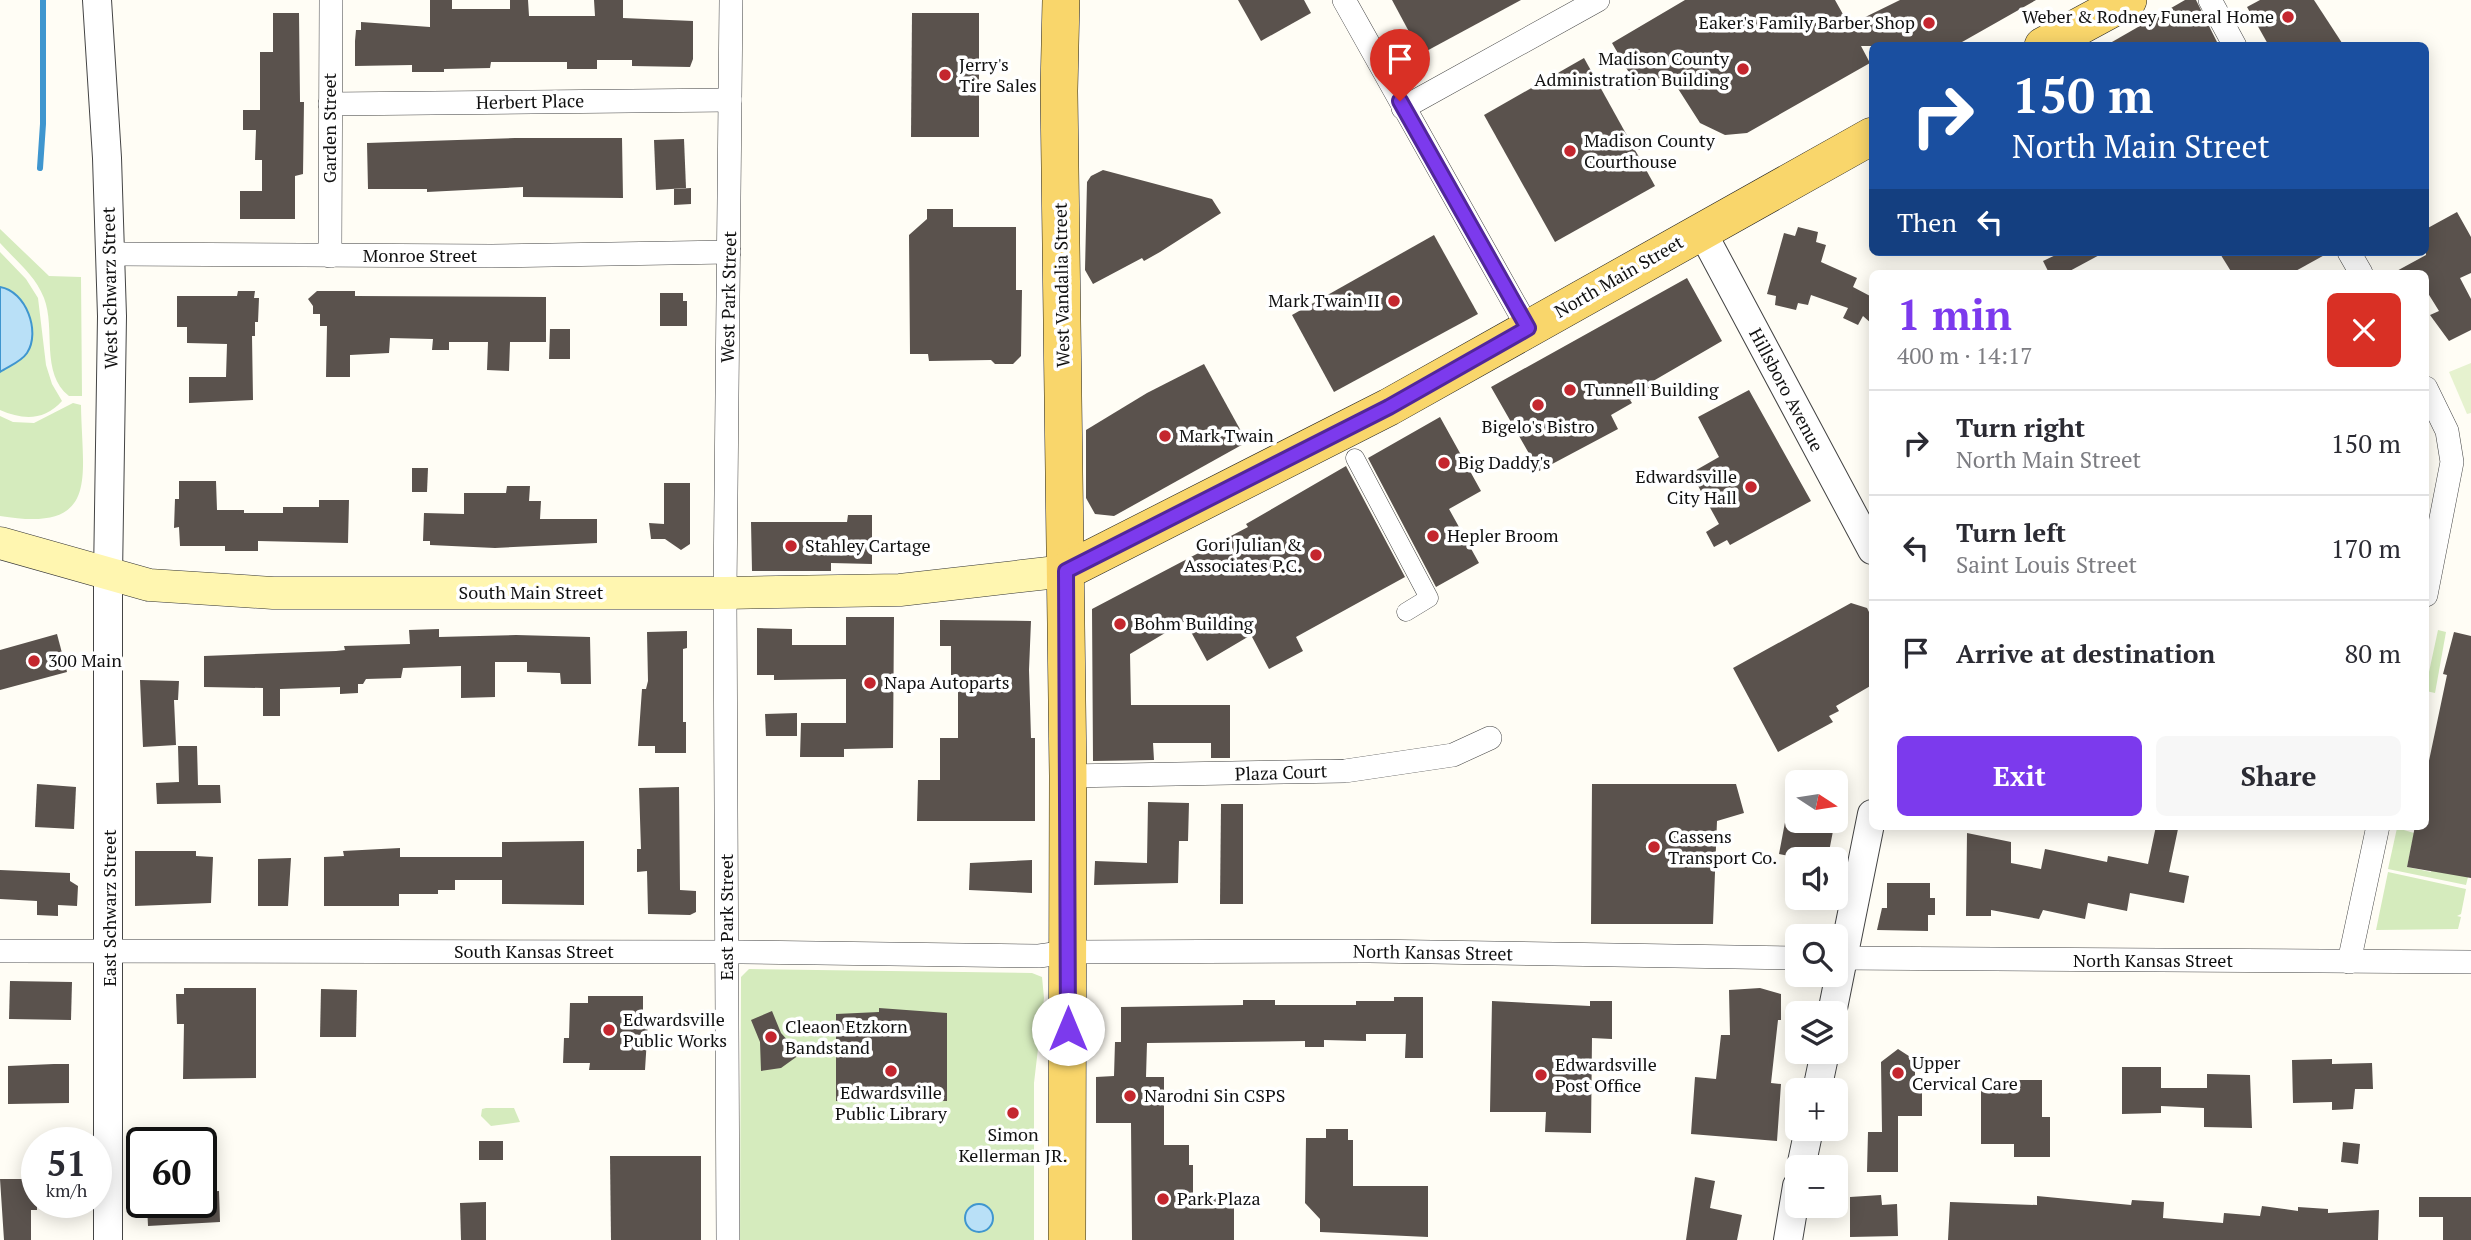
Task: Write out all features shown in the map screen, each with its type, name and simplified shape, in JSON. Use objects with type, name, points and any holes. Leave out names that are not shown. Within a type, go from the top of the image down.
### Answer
[{"type":"main road","name":"West Vandalia Street","points":[[1061,0],[1059,91],[1068,776],[1067,1240]]},
{"type":"main road","points":[[2050,42],[2128,0]]},
{"type":"main road","name":"North Main Street","points":[[1066,571],[1389,407],[1869,137]]},
{"type":"main road","name":"South Main Street","points":[[0,543],[108,576],[149,585],[264,593],[725,593],[932,588],[1030,573],[1066,571]]},
{"type":"street","name":"West Schwarz Street","points":[[96,0],[111,254],[108,576]]},
{"type":"street","name":"Garden Street","points":[[330,256],[331,0]]},
{"type":"street","name":"West Park Street","points":[[725,593],[731,0]]},
{"type":"street","points":[[1343,0],[1528,328]]},
{"type":"street","points":[[1403,108],[1598,0]]},
{"type":"street","points":[[2210,0],[2233,42]]},
{"type":"street","name":"Herbert Place","points":[[330,104],[730,100]]},
{"type":"street","name":"Hillsboro Avenue","points":[[1700,230],[1869,544]]},
{"type":"street","name":"Monroe Street","points":[[111,254],[330,256],[729,252]]},
{"type":"street","points":[[2429,394],[2451,446],[2449,478],[2429,579]]},
{"type":"street","points":[[1354,458],[1429,598],[1406,612]]},
{"type":"street","name":"East Schwarz Street","points":[[108,576],[108,1240]]},
{"type":"street","name":"East Park Street","points":[[725,593],[728,1240]]},
{"type":"street","name":"Plaza Court","points":[[1068,776],[1345,771],[1453,755],[1490,738]]},
{"type":"street","points":[[1848,924],[1869,828]]},
{"type":"street","points":[[2349,962],[2377,830]]},
{"type":"street","name":"South Kansas Street","points":[[0,951],[728,952],[1039,956],[1068,952]]},
{"type":"street","name":"North Kansas Street","points":[[1068,952],[1368,951],[1785,958]]},
{"type":"street","name":"North Kansas Street","points":[[1848,958],[2471,962]]},
{"type":"street","points":[[1788,1240],[1792,1218]]},
{"type":"green space","points":[[0,229],[49,276],[81,277],[82,396],[69,396],[60,386],[52,363],[44,298],[30,275],[0,243]]},
{"type":"green space","points":[[0,252],[26,279],[38,298],[46,365],[52,384],[62,401],[48,412],[33,417],[17,416],[0,410]]},
{"type":"green space","points":[[2471,363],[2471,413],[2467,414],[2449,372]]},
{"type":"green space","points":[[73,403],[81,405],[83,456],[79,494],[70,508],[55,516],[33,519],[0,516],[0,416],[13,422],[34,423]]},
{"type":"green space","points":[[2438,630],[2446,632],[2435,693],[2429,692],[2429,672]]},
{"type":"green space","points":[[2397,830],[2404,830],[2414,833],[2407,867],[2431,872],[2432,865],[2468,877],[2466,885],[2388,869]]},
{"type":"green space","points":[[2388,872],[2466,889],[2461,914],[2457,916],[2461,917],[2458,929],[2376,930]]},
{"type":"green space","points":[[749,969],[1032,973],[1042,977],[1044,998],[1034,1083],[1034,1240],[740,1240],[741,977]]},
{"type":"green space","points":[[514,1108],[520,1122],[491,1126],[481,1116],[482,1109]]},
{"type":"water","points":[[0,287],[9,290],[24,304],[32,334],[27,353],[0,372]]},
{"type":"water","points":[[979,1204],[989,1208],[993,1218],[989,1228],[979,1232],[969,1228],[965,1218],[969,1208]]},
{"type":"building","points":[[430,0],[452,0],[452,9],[510,9],[510,0],[528,0],[529,16],[595,16],[594,0],[623,0],[623,18],[693,21],[693,59],[690,67],[632,66],[632,60],[597,60],[597,69],[567,69],[567,62],[491,62],[490,68],[444,69],[444,72],[412,72],[412,65],[355,66],[356,30],[361,30],[361,22],[430,27]]},
{"type":"building","points":[[1238,0],[1304,0],[1311,13],[1261,41]]},
{"type":"building","points":[[1392,0],[1521,0],[1421,54]]},
{"type":"building","name":"Madison County Administration Building","points":[[1685,0],[1835,0],[1849,25],[1900,0],[2036,0],[1962,42],[1869,42],[1869,46],[1861,46],[1869,64],[1747,133],[1725,135],[1700,123],[1668,73],[1639,90],[1612,43]]},
{"type":"building","points":[[2185,0],[2196,0],[2217,42],[2112,42]]},
{"type":"building","name":"Weber & Rodney Funeral Home","points":[[2260,0],[2314,0],[2341,42],[2267,42],[2247,7]]},
{"type":"building","points":[[273,13],[299,13],[300,102],[304,102],[303,174],[295,176],[295,219],[240,219],[240,191],[262,191],[262,160],[255,160],[256,130],[243,130],[243,110],[260,110],[260,52],[273,52]]},
{"type":"building","name":"Jerry's Tire Sales","points":[[912,13],[979,13],[979,137],[911,137]]},
{"type":"building","name":"Madison County Courthouse","points":[[1584,58],[1655,186],[1555,242],[1484,115]]},
{"type":"building","points":[[622,138],[623,198],[523,197],[523,187],[427,192],[427,189],[368,189],[367,143]]},
{"type":"building","points":[[684,139],[686,188],[656,190],[654,140]]},
{"type":"building","points":[[1103,170],[1212,199],[1221,213],[1144,261],[1142,258],[1093,284],[1085,270],[1087,182],[1091,176]]},
{"type":"building","points":[[691,188],[691,204],[674,205],[674,189]]},
{"type":"building","points":[[927,209],[953,209],[953,227],[1016,227],[1016,290],[1022,290],[1021,356],[1013,364],[995,364],[991,360],[929,361],[928,354],[910,354],[909,235],[927,219]]},
{"type":"building","points":[[2457,212],[2471,237],[2471,273],[2460,278],[2471,299],[2471,330],[2449,341],[2430,315],[2439,311],[2429,295],[2429,270],[2398,270],[2429,256],[2429,227]]},
{"type":"building","points":[[1798,227],[1818,232],[1816,242],[1826,245],[1821,262],[1857,278],[1853,287],[1869,295],[1869,321],[1863,316],[1858,325],[1843,318],[1848,308],[1811,295],[1808,305],[1798,303],[1796,310],[1775,305],[1776,296],[1767,294],[1784,233],[1795,236]]},
{"type":"building","name":"Mark Twain II","points":[[1434,235],[1478,314],[1334,392],[1292,315]]},
{"type":"building","points":[[2054,256],[2098,256],[2072,270],[2048,270],[2043,261]]},
{"type":"building","points":[[2221,256],[2323,256],[2297,270],[2230,270]]},
{"type":"building","points":[[1687,278],[1722,341],[1648,384],[1650,387],[1630,400],[1632,403],[1611,415],[1618,429],[1539,471],[1491,387]]},
{"type":"building","points":[[238,291],[255,291],[254,298],[259,298],[258,322],[255,322],[255,336],[252,336],[253,400],[189,403],[189,377],[226,377],[227,344],[187,343],[187,327],[177,327],[177,296],[237,296]]},
{"type":"building","points":[[317,291],[355,291],[355,296],[546,297],[546,342],[510,342],[509,371],[487,370],[488,342],[449,342],[449,350],[432,350],[433,339],[390,338],[389,353],[350,355],[350,377],[326,377],[327,326],[320,326],[320,314],[313,314],[313,306],[308,299]]},
{"type":"building","points":[[660,293],[683,293],[683,301],[687,301],[687,326],[660,326]]},
{"type":"building","points":[[550,329],[570,329],[570,359],[549,359]]},
{"type":"building","name":"Mark Twain","points":[[1204,364],[1247,442],[1114,516],[1095,514],[1086,498],[1086,430],[1147,393]]},
{"type":"building","name":"Edwardsville City Hall","points":[[1749,390],[1811,501],[1730,545],[1727,540],[1714,547],[1706,532],[1719,524],[1691,473],[1719,457],[1698,417]]},
{"type":"building","name":"Hepler Broom","points":[[1440,417],[1481,491],[1449,509],[1479,563],[1436,587],[1368,458]]},
{"type":"building","points":[[1346,466],[1405,577],[1296,637],[1303,651],[1269,669],[1251,635],[1207,661],[1185,621],[1130,654],[1131,705],[1230,705],[1230,758],[1211,758],[1211,743],[1153,743],[1154,760],[1093,761],[1092,609],[1248,527],[1246,524]]},
{"type":"building","points":[[412,468],[428,468],[427,492],[412,492]]},
{"type":"building","points":[[179,481],[216,481],[217,510],[283,513],[283,507],[319,507],[319,500],[349,500],[348,543],[258,541],[258,551],[225,551],[225,546],[180,546],[179,527],[174,528]]},
{"type":"building","points":[[664,483],[690,483],[690,544],[681,550],[665,539],[651,539],[649,523],[664,524]]},
{"type":"building","points":[[507,486],[530,486],[529,501],[541,501],[540,519],[597,519],[597,543],[495,548],[430,545],[430,541],[423,541],[424,513],[464,514],[464,493],[506,493]]},
{"type":"building","name":"Stahley Cartage","points":[[848,515],[872,515],[872,564],[831,563],[831,571],[752,571],[751,522],[847,522]]},
{"type":"building","points":[[1851,603],[1867,608],[1869,612],[1869,687],[1836,706],[1839,711],[1829,716],[1833,722],[1778,752],[1733,668]]},
{"type":"building","points":[[846,617],[894,617],[893,748],[844,749],[844,757],[800,757],[801,723],[846,723],[846,679],[774,680],[774,675],[757,675],[757,628],[792,629],[792,645],[846,645]]},
{"type":"building","points":[[940,620],[1031,621],[1029,670],[1031,738],[1035,738],[1035,821],[917,821],[918,780],[940,780],[940,738],[958,738],[958,675],[951,675],[951,646],[940,646]]},
{"type":"building","points":[[439,629],[439,637],[590,637],[591,684],[561,684],[560,673],[527,672],[527,662],[495,662],[495,697],[461,698],[461,666],[403,668],[401,678],[366,679],[363,684],[358,684],[358,693],[340,694],[340,687],[280,689],[280,716],[263,716],[263,688],[204,687],[204,656],[336,651],[345,650],[344,646],[410,644],[409,630]]},
{"type":"building","points":[[687,631],[687,648],[683,649],[683,722],[686,722],[686,753],[655,753],[655,746],[638,746],[642,689],[646,689],[648,681],[647,632]]},
{"type":"building","points":[[2454,632],[2471,636],[2471,878],[2407,867],[2414,830],[2429,830],[2429,761],[2447,675],[2443,674]]},
{"type":"building","name":"300 Main","points":[[57,634],[67,672],[0,690],[0,650]]},
{"type":"building","points":[[140,680],[179,681],[178,700],[174,700],[176,745],[143,747]]},
{"type":"building","points":[[797,713],[797,736],[766,736],[765,714]]},
{"type":"building","points":[[178,746],[197,746],[198,785],[220,785],[221,803],[157,804],[156,783],[179,782]]},
{"type":"building","points":[[37,784],[76,787],[74,829],[35,827]]},
{"type":"building","name":"Cassens Transport Co.","points":[[1592,784],[1736,784],[1744,813],[1717,821],[1713,924],[1591,924]]},
{"type":"building","points":[[679,787],[680,890],[696,891],[696,912],[690,915],[648,914],[647,871],[637,872],[637,849],[641,849],[639,788]]},
{"type":"building","points":[[1148,802],[1189,803],[1188,841],[1179,841],[1178,883],[1094,885],[1095,861],[1147,863]]},
{"type":"building","points":[[1221,804],[1243,804],[1243,904],[1220,904]]},
{"type":"building","points":[[1785,822],[1785,833],[1833,833],[1830,847],[1785,847],[1785,855],[1779,854]]},
{"type":"building","points":[[2155,830],[2178,830],[2169,872],[2189,876],[2184,903],[2130,893],[2127,911],[2088,903],[2085,919],[2043,910],[2039,919],[1991,910],[1991,916],[1966,916],[1967,833],[2011,842],[2011,863],[2041,869],[2045,849],[2107,862],[2108,856],[2148,864]]},
{"type":"building","points":[[584,841],[584,905],[502,904],[502,880],[455,880],[455,890],[438,890],[438,894],[399,894],[399,906],[324,906],[324,857],[344,856],[343,851],[400,848],[400,857],[502,857],[502,842]]},
{"type":"building","points":[[135,851],[196,851],[196,856],[213,857],[211,903],[135,906]]},
{"type":"building","points":[[291,858],[288,906],[258,906],[258,859]]},
{"type":"building","points":[[1032,860],[1032,893],[969,890],[970,863]]},
{"type":"building","points":[[0,870],[70,873],[70,881],[78,886],[77,906],[58,905],[58,916],[37,915],[37,901],[0,899]]},
{"type":"building","points":[[1887,883],[1930,883],[1930,898],[1935,898],[1935,915],[1928,915],[1928,931],[1877,930],[1882,908],[1887,908]]},
{"type":"building","points":[[10,981],[72,982],[71,1020],[9,1019]]},
{"type":"building","points":[[184,988],[256,988],[256,1078],[183,1079],[184,1024],[177,1024],[176,994],[184,994]]},
{"type":"building","points":[[1760,988],[1781,994],[1781,1020],[1778,1020],[1771,1083],[1781,1084],[1777,1141],[1691,1134],[1695,1077],[1716,1079],[1721,1035],[1730,1035],[1729,990]]},
{"type":"building","points":[[321,989],[357,990],[356,1037],[320,1037]]},
{"type":"building","name":"Edwardsville Public Works","points":[[588,996],[643,996],[643,1022],[648,1022],[645,1070],[589,1070],[590,1063],[563,1063],[564,1038],[569,1038],[570,1003],[588,1003]]},
{"type":"building","points":[[1394,997],[1423,997],[1423,1058],[1405,1058],[1406,1034],[1366,1034],[1366,1041],[1324,1040],[1324,1047],[1305,1047],[1305,1041],[1147,1043],[1146,1077],[1164,1077],[1164,1145],[1189,1145],[1189,1165],[1193,1165],[1193,1196],[1234,1197],[1234,1240],[1132,1240],[1131,1123],[1096,1123],[1096,1077],[1114,1076],[1115,1042],[1121,1042],[1121,1007],[1243,1005],[1243,1000],[1275,1000],[1275,1005],[1356,1005],[1356,1001],[1394,1001]]},
{"type":"building","name":"Edwardsville Post Office","points":[[1492,1001],[1590,1006],[1590,1001],[1612,1001],[1612,1039],[1592,1038],[1591,1133],[1545,1132],[1546,1112],[1490,1112]]},
{"type":"building","name":"Edwardsville Public Library","points":[[879,1008],[947,1013],[947,1101],[836,1101],[836,1014],[879,1012]]},
{"type":"building","name":"Cleaon Etzkorn Bandstand","points":[[772,1011],[781,1033],[790,1043],[806,1050],[781,1068],[761,1071],[760,1042],[751,1020]]},
{"type":"building","name":"Upper Cervical Care","points":[[1898,1049],[1915,1060],[1915,1086],[1922,1086],[1922,1116],[1898,1116],[1898,1172],[1867,1172],[1868,1132],[1882,1132],[1881,1062]]},
{"type":"building","points":[[2332,1059],[2332,1064],[2372,1063],[2373,1089],[2355,1089],[2353,1109],[2332,1110],[2332,1102],[2293,1103],[2292,1060]]},
{"type":"building","points":[[69,1064],[69,1103],[8,1104],[8,1066]]},
{"type":"building","points":[[2122,1067],[2161,1067],[2161,1088],[2207,1088],[2207,1074],[2250,1075],[2252,1128],[2204,1127],[2204,1108],[2161,1106],[2161,1113],[2122,1114]]},
{"type":"building","points":[[1998,1080],[2042,1080],[2042,1117],[2050,1117],[2050,1157],[2014,1157],[2014,1144],[1981,1144],[1981,1089],[1996,1089]]},
{"type":"building","points":[[1326,1129],[1348,1129],[1348,1140],[1353,1140],[1353,1186],[1428,1186],[1428,1237],[1320,1232],[1320,1219],[1305,1203],[1306,1138],[1326,1138]]},
{"type":"building","points":[[479,1141],[503,1141],[503,1160],[479,1160]]},
{"type":"building","points":[[2343,1142],[2360,1144],[2358,1164],[2341,1162]]},
{"type":"building","points":[[610,1156],[701,1156],[701,1240],[611,1240]]},
{"type":"building","points":[[1695,1177],[1715,1181],[1710,1208],[1742,1215],[1737,1240],[1686,1240]]},
{"type":"building","points":[[0,1179],[21,1179],[21,1218],[31,1218],[31,1240],[4,1240]]},
{"type":"building","points":[[217,1191],[220,1222],[148,1226],[148,1218],[217,1218]]},
{"type":"building","points":[[1881,1195],[1882,1205],[1897,1204],[1898,1236],[1850,1237],[1850,1197]]},
{"type":"building","points":[[2037,1196],[2131,1205],[2132,1200],[2164,1202],[2163,1218],[2223,1223],[2224,1213],[2260,1216],[2262,1206],[2298,1211],[2298,1207],[2328,1209],[2328,1213],[2379,1210],[2378,1240],[1948,1240],[1950,1202],[2037,1205]]},
{"type":"building","points":[[2419,1197],[2471,1197],[2471,1240],[2443,1240],[2443,1217],[2419,1217]]},
{"type":"building","points":[[486,1202],[486,1240],[461,1240],[460,1203]]},
{"type":"waterway","points":[[40,168],[43,124],[43,0]]},
{"type":"place","name":"Weber & Rodney Funeral Home","points":[[2288,17]]},
{"type":"place","name":"Eaker's Family Barber Shop","points":[[1929,23]]},
{"type":"place","name":"Madison County Administration Building","points":[[1743,69]]},
{"type":"place","name":"Jerry's Tire Sales","points":[[945,75]]},
{"type":"place","name":"Madison County Courthouse","points":[[1570,151]]},
{"type":"place","name":"Mark Twain II","points":[[1394,301]]},
{"type":"place","name":"Tunnell Building","points":[[1570,390]]},
{"type":"place","name":"Bigelo's Bistro","points":[[1538,405]]},
{"type":"place","name":"Mark Twain","points":[[1165,436]]},
{"type":"place","name":"Big Daddy's","points":[[1444,463]]},
{"type":"place","name":"Edwardsville City Hall","points":[[1751,487]]},
{"type":"place","name":"Hepler Broom","points":[[1433,536]]},
{"type":"place","name":"Stahley Cartage","points":[[791,546]]},
{"type":"place","name":"Gori Julian & Associates P.C.","points":[[1316,555]]},
{"type":"place","name":"Bohm Building","points":[[1120,624]]},
{"type":"place","name":"300 Main","points":[[34,661]]},
{"type":"place","name":"Napa Autoparts","points":[[870,683]]},
{"type":"place","name":"Cassens Transport Co.","points":[[1654,847]]},
{"type":"place","name":"Edwardsville Public Works","points":[[609,1030]]},
{"type":"place","name":"Cleaon Etzkorn Bandstand","points":[[771,1037]]},
{"type":"place","name":"Edwardsville Public Library","points":[[891,1071]]},
{"type":"place","name":"Upper Cervical Care","points":[[1898,1073]]},
{"type":"place","name":"Edwardsville Post Office","points":[[1541,1075]]},
{"type":"place","name":"Narodni Sin CSPS","points":[[1130,1096]]},
{"type":"place","name":"Simon Kellerman JR.","points":[[1013,1113]]},
{"type":"place","name":"Park Plaza","points":[[1163,1199]]},
{"type":"route","points":[[1068,1029],[1066,571],[1389,407],[1528,328],[1400,101]]}]
